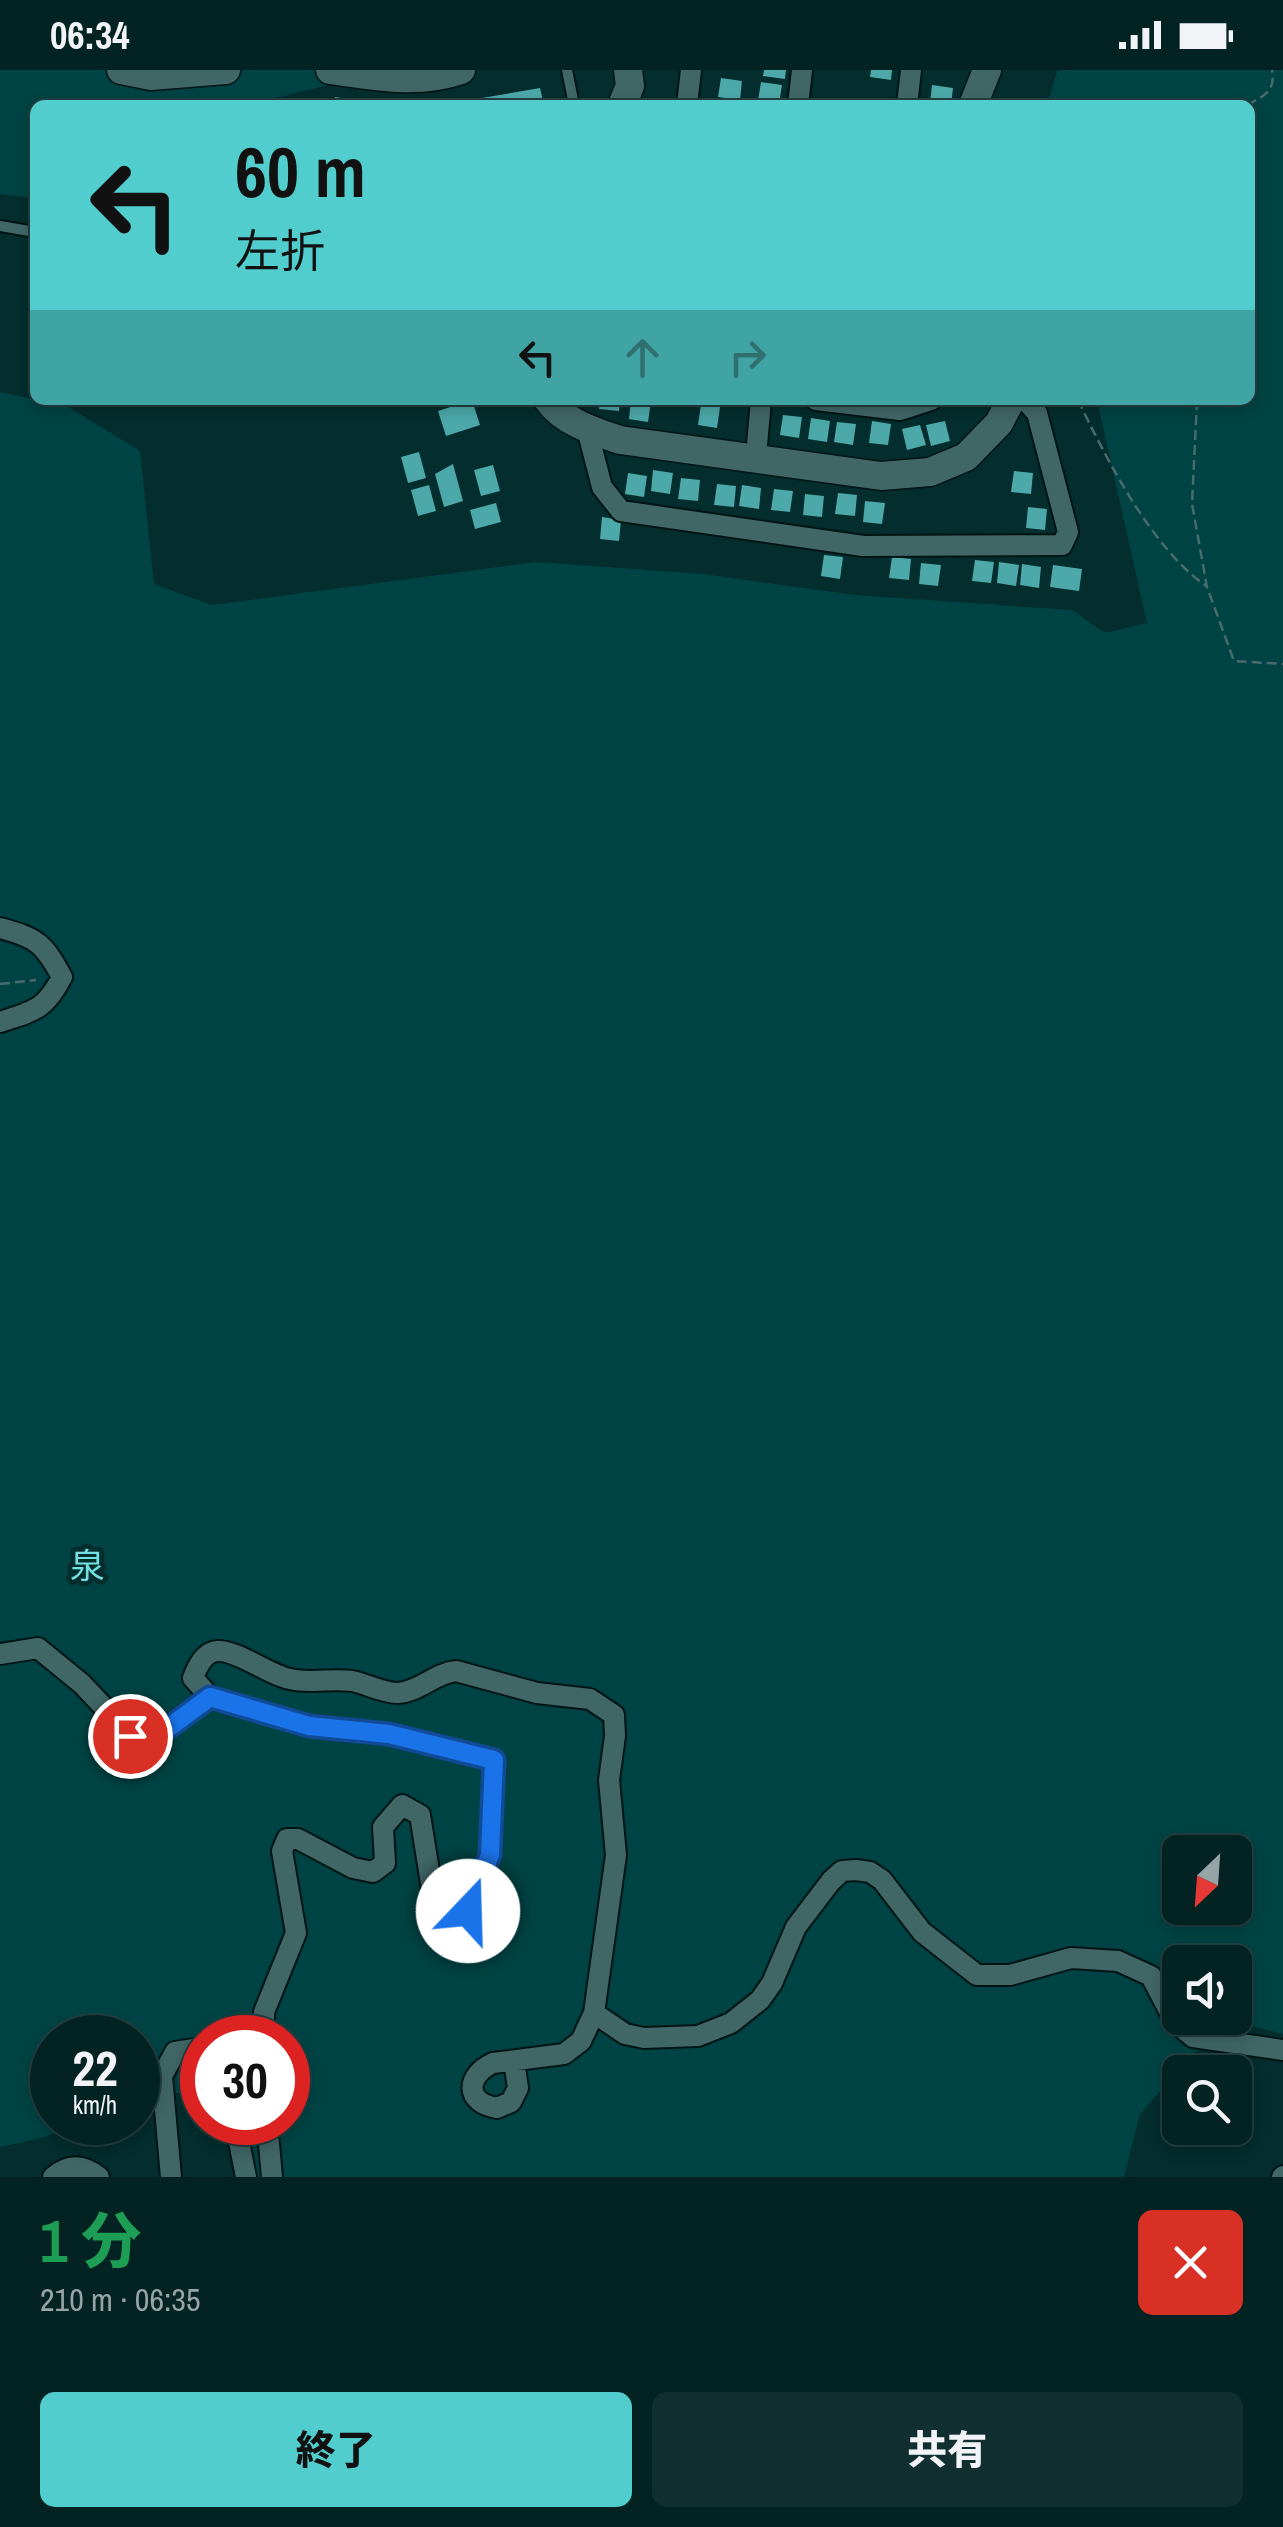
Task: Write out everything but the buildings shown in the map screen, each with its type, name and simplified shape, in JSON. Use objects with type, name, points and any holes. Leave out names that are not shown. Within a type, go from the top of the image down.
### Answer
[{"type":"main road","points":[[121,70],[152,76],[226,70]]},
{"type":"main road","points":[[330,70],[393,79],[439,78],[461,70]]},
{"type":"main road","points":[[624,100],[630,86],[628,70]]},
{"type":"main road","points":[[552,405],[587,429],[620,440],[880,476],[930,472],[966,457],[999,423],[1008,405]]},
{"type":"street","points":[[688,100],[691,70]]},
{"type":"street","points":[[799,100],[802,70]]},
{"type":"street","points":[[908,100],[911,70]]},
{"type":"street","points":[[756,456],[761,405]]},
{"type":"street","points":[[870,405],[900,410],[916,405]]},
{"type":"street","points":[[587,429],[602,487],[620,512],[863,546],[1062,546],[1068,532],[1037,413],[1030,405]]},
{"type":"street","points":[[0,928],[18,932],[46,948],[62,977],[50,1000],[38,1010],[0,1022]]},
{"type":"street","points":[[0,1654],[38,1648],[82,1684],[130,1736],[152,1740],[210,1697]]},
{"type":"street","points":[[264,2015],[296,1933],[282,1851],[288,1839],[298,1839],[353,1868],[373,1872],[385,1862],[384,1826],[402,1805],[420,1815],[433,1896],[452,1918],[468,1911],[490,1855],[494,1760],[389,1734],[309,1726],[210,1697],[192,1678],[206,1656],[215,1651],[228,1652],[272,1675],[309,1682],[350,1681],[396,1693],[456,1671],[500,1685],[590,1700],[614,1714],[609,1780],[616,1855],[594,2013],[580,2040],[564,2054],[514,2061]]},
{"type":"street","points":[[594,2013],[625,2034],[644,2038],[698,2036],[731,2023],[753,2007],[772,1983],[796,1927],[831,1880],[842,1872],[856,1870],[870,1872],[882,1880],[922,1932],[977,1975],[1010,1976],[1071,1958],[1118,1961],[1151,1976],[1176,2022],[1193,2037],[1283,2050]]},
{"type":"street","points":[[171,2177],[162,2076],[175,2052],[180,2051]]},
{"type":"street","points":[[240,2145],[246,2177]]},
{"type":"street","points":[[269,2145],[272,2177]]},
{"type":"street","points":[[53,2177],[63,2168],[80,2166],[99,2177]]},
{"type":"lane","points":[[567,70],[573,100]]},
{"type":"lane","points":[[0,226],[30,231]]},
{"type":"path","points":[[1255,100],[1270,92],[1274,83],[1272,70]]},
{"type":"path","points":[[1081,405],[1122,486],[1176,560],[1207,587]]},
{"type":"path","points":[[1198,405],[1192,504],[1207,587],[1234,661],[1283,664]]},
{"type":"path","points":[[0,984],[62,977]]},
{"type":"shaded area","points":[[0,70],[389,70],[267,100],[30,100],[30,197],[0,194]]},
{"type":"shaded area","points":[[1058,70],[1283,70],[1283,2034],[1252,2026],[1252,1945],[1162,1945],[1162,2035],[1221,2035],[1192,2055],[1162,2055],[1162,2089],[1140,2114],[1124,2177],[244,2177],[246,2145],[310,2145],[310,2015],[180,2015],[180,2093],[160,2093],[160,2015],[30,2015],[30,2140],[0,2147],[0,392],[30,399],[30,405],[68,407],[140,451],[154,584],[212,605],[537,562],[703,574],[855,595],[1072,610],[1105,633],[1147,623],[1098,405],[1255,405],[1255,100],[1049,100]]},
{"type":"district","name":"泉","points":[[87,1566]]},
{"type":"route","points":[[130,1736],[152,1740],[210,1697],[309,1726],[389,1734],[494,1760],[490,1855],[468,1911]]}]
